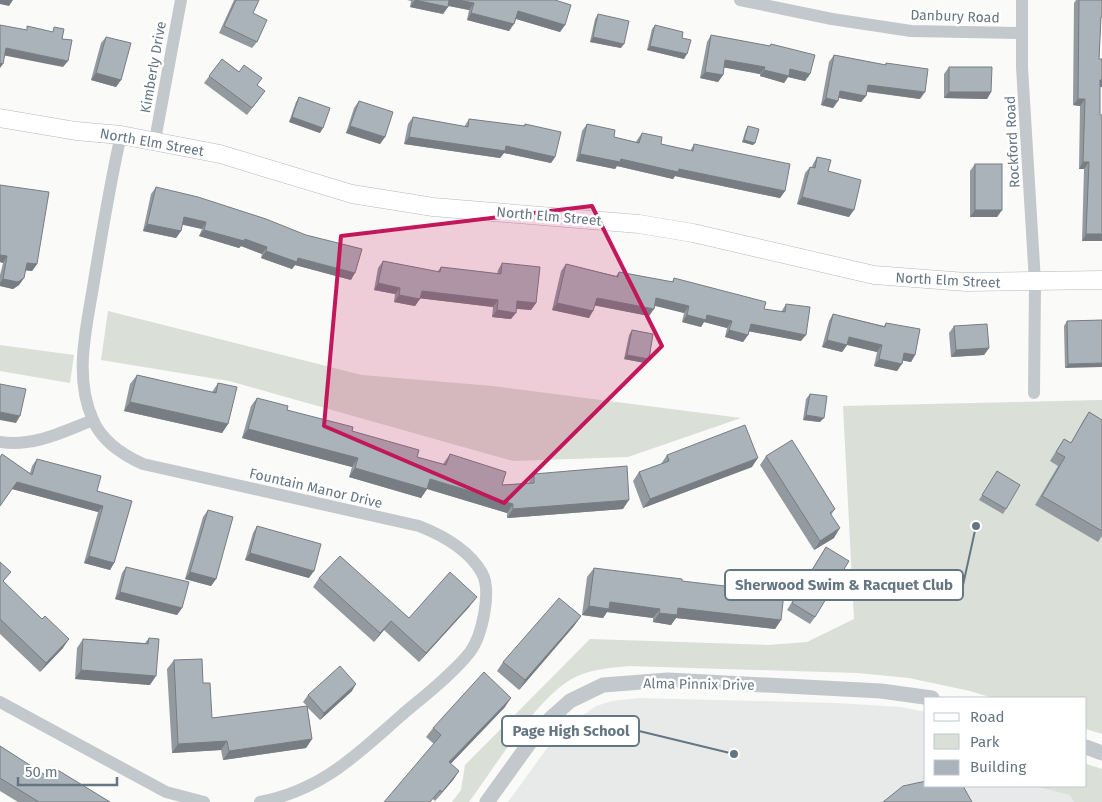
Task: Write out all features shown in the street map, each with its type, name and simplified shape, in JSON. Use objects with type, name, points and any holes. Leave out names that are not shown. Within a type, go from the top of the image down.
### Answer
[{"type":"main road","name":"North Elm Street","points":[[0,118],[76,131],[121,134],[155,140],[220,154],[361,195],[433,207],[639,224],[693,233],[874,275],[966,282],[1102,280]]},
{"type":"street","name":"Kimberly Drive","points":[[155,140],[181,0]]},
{"type":"street","name":"Danbury Road","points":[[740,0],[832,19],[912,31],[1022,33]]},
{"type":"street","name":"Rockford Road","points":[[1022,0],[1022,33],[1035,282],[1034,393]]},
{"type":"street","name":"Fountain Manor Drive","points":[[121,134],[107,196],[83,352],[83,384],[93,420],[115,448],[144,464],[419,526],[455,545],[465,553],[483,574],[485,604],[482,630],[470,653],[334,773],[308,787],[260,802]]},
{"type":"street","points":[[0,442],[23,444],[42,440],[93,420]]},
{"type":"street","name":"Alma Pinnix Drive","points":[[487,802],[541,727],[570,701],[603,685],[668,680],[881,691],[925,697]]},
{"type":"street","points":[[0,702],[166,792],[204,802]]},
{"type":"street","points":[[1087,747],[1102,753]]},
{"type":"highlighted area","points":[[592,206],[662,346],[504,503],[324,426],[341,236]]},
{"type":"shaded area","points":[[639,698],[837,703],[901,707],[924,712],[924,787],[1087,787],[1087,764],[1102,769],[1102,802],[508,802],[563,729],[596,706],[612,701]]},
{"type":"green space","points":[[108,311],[362,375],[493,386],[741,418],[628,457],[513,461],[229,381],[101,360]]},
{"type":"green space","points":[[0,345],[74,355],[70,383],[0,371]]},
{"type":"green space","points":[[1102,400],[1102,734],[1087,729],[1087,697],[990,697],[909,678],[857,673],[614,667],[584,673],[570,680],[557,690],[529,719],[469,802],[452,802],[461,790],[465,765],[590,639],[768,645],[807,642],[854,619],[843,406]]},
{"type":"green space","points":[[1087,764],[1102,769],[1102,802],[1074,802],[1070,795],[1038,787],[1087,787]]},
{"type":"building","points":[[236,0],[259,0],[253,13],[267,20],[257,42],[224,26]]},
{"type":"building","points":[[415,0],[449,0],[448,7]]},
{"type":"building","points":[[458,0],[555,0],[571,5],[565,25],[518,11],[514,24],[471,13],[474,3]]},
{"type":"building","points":[[1079,0],[1102,0],[1099,59],[1102,59],[1100,115],[1102,115],[1102,234],[1086,234],[1089,162],[1083,162],[1085,99],[1078,99]]},
{"type":"building","points":[[598,14],[629,21],[624,44],[593,37]]},
{"type":"building","points":[[0,25],[27,30],[27,26],[53,32],[54,27],[64,29],[62,39],[72,40],[68,61],[6,48],[3,64],[0,63]]},
{"type":"building","points":[[655,25],[683,32],[682,38],[691,40],[687,54],[650,46]]},
{"type":"building","points":[[711,35],[770,46],[771,44],[815,55],[810,74],[790,69],[789,76],[764,70],[765,67],[725,60],[723,75],[705,72]]},
{"type":"building","points":[[106,37],[131,43],[121,80],[96,73]]},
{"type":"building","points":[[834,55],[886,65],[886,63],[928,69],[925,92],[868,85],[866,96],[840,91],[838,101],[826,98]]},
{"type":"building","points":[[222,59],[239,72],[244,65],[262,78],[257,85],[265,91],[252,108],[209,76]]},
{"type":"building","points":[[949,67],[992,67],[991,92],[949,92]]},
{"type":"building","points":[[299,97],[330,108],[323,128],[292,117]]},
{"type":"building","points":[[359,101],[393,112],[385,137],[350,126]]},
{"type":"building","points":[[413,117],[468,127],[469,119],[525,126],[525,124],[561,132],[555,157],[506,146],[505,151],[409,137]]},
{"type":"building","points":[[587,124],[615,130],[614,137],[639,143],[642,133],[662,137],[661,144],[693,151],[694,144],[790,164],[785,191],[679,169],[678,172],[621,159],[620,162],[580,154]]},
{"type":"building","points":[[748,126],[759,129],[755,143],[744,140]]},
{"type":"building","points":[[817,157],[831,160],[828,171],[861,180],[854,210],[802,197],[810,167],[815,168]]},
{"type":"building","points":[[975,164],[1002,164],[1002,210],[975,210]]},
{"type":"building","points":[[0,185],[49,192],[37,264],[27,263],[24,278],[18,282],[3,279],[7,256],[0,255]]},
{"type":"building","points":[[156,187],[198,197],[266,219],[306,235],[362,249],[355,273],[298,258],[297,262],[266,251],[267,247],[245,239],[244,241],[204,230],[206,222],[184,217],[181,231],[147,224]]},
{"type":"building","points":[[383,261],[440,272],[441,267],[501,274],[502,263],[540,267],[536,303],[517,301],[516,313],[497,310],[498,300],[422,291],[420,299],[399,295],[400,288],[378,283]]},
{"type":"building","points":[[566,264],[618,277],[619,272],[673,282],[674,278],[766,302],[764,309],[785,312],[786,304],[810,307],[806,335],[751,324],[748,335],[729,330],[732,321],[707,315],[706,320],[687,315],[689,306],[656,298],[654,309],[597,298],[593,311],[557,303]]},
{"type":"building","points":[[833,314],[885,327],[886,323],[920,329],[915,355],[904,353],[902,364],[879,359],[882,345],[849,337],[847,345],[827,340]]},
{"type":"building","points":[[1102,320],[1102,363],[1068,364],[1067,321]]},
{"type":"building","points":[[987,324],[989,348],[956,350],[954,326]]},
{"type":"building","points":[[632,330],[653,334],[649,359],[627,355]]},
{"type":"building","points":[[137,375],[216,393],[218,383],[237,387],[228,424],[130,402]]},
{"type":"building","points":[[0,384],[26,389],[20,416],[0,412]]},
{"type":"building","points":[[810,394],[827,396],[824,418],[806,415]]},
{"type":"building","points":[[257,398],[288,406],[287,410],[353,427],[352,431],[419,450],[417,457],[446,465],[450,454],[506,472],[502,485],[534,483],[534,474],[627,466],[629,500],[513,509],[513,504],[430,479],[427,489],[355,468],[358,458],[248,429]]},
{"type":"building","points":[[1089,412],[1102,420],[1102,531],[1042,496],[1065,457],[1056,452],[1064,439],[1071,443]]},
{"type":"building","points":[[745,425],[758,458],[650,499],[639,472],[669,461],[667,455]]},
{"type":"building","points":[[792,440],[835,509],[830,513],[840,528],[820,541],[766,456]]},
{"type":"building","points":[[2,454],[32,475],[37,459],[101,476],[97,491],[132,501],[114,563],[89,556],[103,506],[17,482],[0,506],[0,457]]},
{"type":"building","points":[[997,471],[1020,485],[1006,509],[982,495]]},
{"type":"building","points":[[208,510],[233,517],[216,579],[190,572]]},
{"type":"building","points":[[257,526],[321,544],[314,571],[250,553]]},
{"type":"building","points":[[826,547],[849,561],[815,617],[792,603]]},
{"type":"building","points":[[340,556],[409,618],[450,572],[477,597],[426,653],[391,621],[380,633],[319,578]]},
{"type":"building","points":[[0,562],[11,572],[3,581],[42,619],[45,616],[69,639],[46,663],[0,619]]},
{"type":"building","points":[[126,567],[189,582],[182,608],[120,592]]},
{"type":"building","points":[[594,568],[784,593],[781,620],[678,608],[677,615],[659,613],[660,609],[610,602],[609,609],[589,606]]},
{"type":"building","points":[[559,598],[581,616],[525,680],[503,662]]},
{"type":"building","points":[[149,638],[159,639],[156,676],[81,670],[83,639],[148,644]]},
{"type":"building","points":[[202,659],[203,683],[210,683],[212,718],[307,706],[312,739],[229,751],[227,741],[178,744],[174,660]]},
{"type":"building","points":[[340,666],[356,684],[324,713],[308,695]]},
{"type":"building","points":[[484,672],[511,698],[449,762],[459,771],[442,792],[440,790],[430,802],[384,802],[441,735],[433,728]]},
{"type":"building","points":[[0,746],[50,778],[56,769],[110,802],[39,802],[0,778]]},
{"type":"building","points":[[924,781],[924,787],[964,787],[972,802],[883,802],[903,786]]},
{"type":"place","name":"Sherwood Swim & Racquet Club","points":[[976,526]]},
{"type":"place","name":"Page High School","points":[[734,754]]}]
